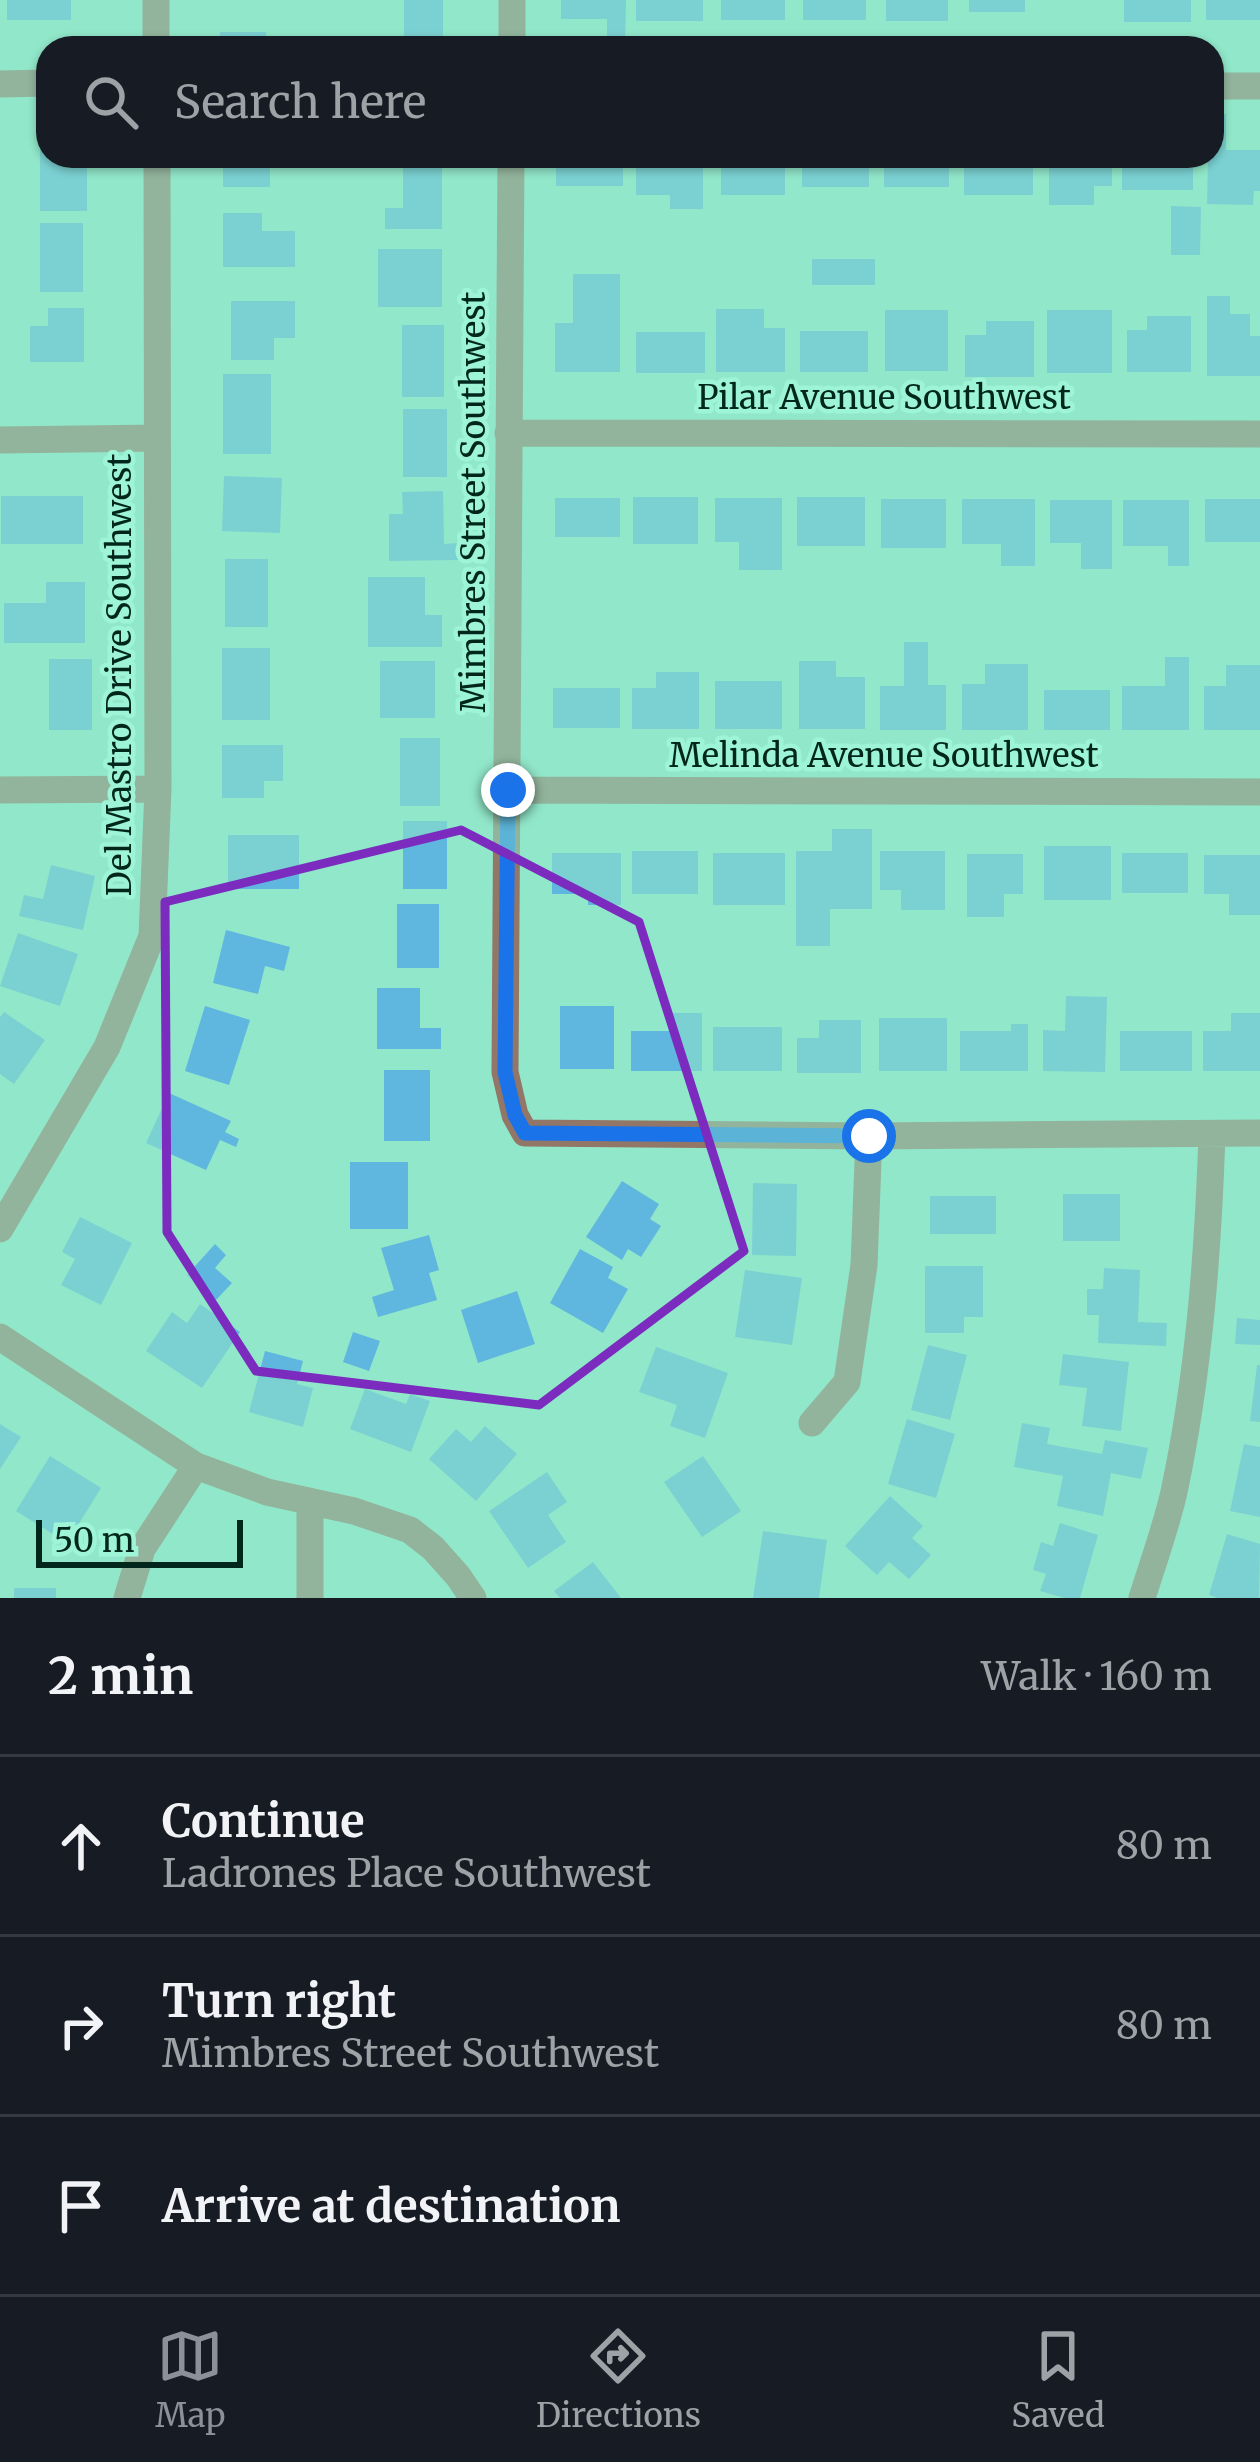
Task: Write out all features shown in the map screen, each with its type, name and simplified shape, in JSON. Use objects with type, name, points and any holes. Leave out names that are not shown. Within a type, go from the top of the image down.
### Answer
[{"type":"street","points":[[156,0],[156,36]]},
{"type":"street","points":[[512,0],[512,36]]},
{"type":"street","points":[[0,84],[36,83]]},
{"type":"street","points":[[1224,86],[1260,86]]},
{"type":"street","name":"Del Mastro Drive Southwest","points":[[0,1229],[107,1046],[152,935],[158,788],[157,168]]},
{"type":"street","name":"Mimbres Street Southwest","points":[[511,168],[505,1072],[515,1115],[525,1133],[869,1136]]},
{"type":"street","name":"Pilar Avenue Southwest","points":[[508,433],[1260,434]]},
{"type":"street","points":[[0,440],[157,438]]},
{"type":"street","points":[[0,790],[158,788]]},
{"type":"street","name":"Melinda Avenue Southwest","points":[[508,790],[1260,792]]},
{"type":"street","points":[[812,1424],[847,1382],[864,1265],[869,1136],[1260,1133]]},
{"type":"street","points":[[1142,1598],[1173,1495],[1194,1378],[1208,1248],[1212,1134]]},
{"type":"street","points":[[0,1337],[196,1466],[267,1492],[354,1510],[410,1530],[433,1548],[472,1598]]},
{"type":"street","points":[[127,1598],[142,1549],[196,1466]]},
{"type":"street","points":[[310,1503],[310,1598]]},
{"type":"highlighted area","points":[[461,830],[639,922],[744,1251],[539,1405],[256,1371],[167,1232],[165,902]]},
{"type":"building","points":[[7,0],[71,0],[71,20],[7,20]]},
{"type":"building","points":[[404,0],[443,0],[443,36],[404,36]]},
{"type":"building","points":[[561,0],[626,0],[625,36],[607,36],[607,19],[561,19]]},
{"type":"building","points":[[636,0],[703,0],[703,21],[636,21]]},
{"type":"building","points":[[721,0],[785,0],[785,20],[721,20]]},
{"type":"building","points":[[803,0],[866,0],[866,20],[803,20]]},
{"type":"building","points":[[886,0],[948,0],[948,21],[886,21]]},
{"type":"building","points":[[969,0],[1025,0],[1025,12],[969,12]]},
{"type":"building","points":[[1124,0],[1191,0],[1191,22],[1124,22]]},
{"type":"building","points":[[1206,0],[1260,0],[1260,20],[1206,20]]},
{"type":"building","points":[[220,32],[266,32],[266,36],[220,36]]},
{"type":"building","points":[[1226,114],[1226,150],[1260,150],[1260,191],[1254,191],[1253,205],[1207,204],[1208,168],[1224,168]]},
{"type":"building","points":[[40,168],[87,168],[87,211],[40,211]]},
{"type":"building","points":[[223,168],[270,168],[270,187],[223,187]]},
{"type":"building","points":[[403,168],[442,168],[442,229],[385,229],[385,208],[403,208]]},
{"type":"building","points":[[556,168],[623,168],[623,186],[556,186]]},
{"type":"building","points":[[636,168],[703,168],[703,209],[670,209],[670,195],[636,195]]},
{"type":"building","points":[[721,168],[785,168],[785,195],[721,195]]},
{"type":"building","points":[[802,168],[869,168],[869,187],[802,187]]},
{"type":"building","points":[[884,168],[949,168],[949,187],[884,187]]},
{"type":"building","points":[[964,168],[1033,168],[1033,195],[964,195]]},
{"type":"building","points":[[1049,168],[1112,168],[1112,186],[1094,186],[1094,205],[1049,205]]},
{"type":"building","points":[[1122,168],[1193,168],[1193,190],[1122,190]]},
{"type":"building","points":[[1171,206],[1201,207],[1200,255],[1171,255]]},
{"type":"building","points":[[223,213],[262,213],[262,231],[295,231],[295,267],[223,267]]},
{"type":"building","points":[[40,223],[83,223],[83,292],[40,292]]},
{"type":"building","points":[[378,249],[442,249],[442,307],[378,307]]},
{"type":"building","points":[[812,259],[875,259],[875,285],[812,285]]},
{"type":"building","points":[[573,274],[620,274],[620,372],[555,372],[555,323],[573,323]]},
{"type":"building","points":[[1207,296],[1230,296],[1230,314],[1250,314],[1250,336],[1260,336],[1260,376],[1207,376]]},
{"type":"building","points":[[231,301],[295,301],[295,338],[274,338],[274,360],[231,360]]},
{"type":"building","points":[[48,308],[84,308],[84,362],[30,362],[30,326],[48,326]]},
{"type":"building","points":[[716,309],[764,309],[764,328],[785,328],[785,372],[716,372]]},
{"type":"building","points":[[885,310],[948,310],[948,371],[885,371]]},
{"type":"building","points":[[1047,310],[1112,310],[1112,373],[1047,373]]},
{"type":"building","points":[[1147,316],[1191,316],[1191,372],[1127,372],[1127,330],[1147,330]]},
{"type":"building","points":[[986,321],[1034,321],[1034,377],[965,377],[965,335],[986,335]]},
{"type":"building","points":[[402,325],[444,325],[444,397],[402,397]]},
{"type":"building","points":[[800,331],[868,331],[868,372],[800,372]]},
{"type":"building","points":[[636,332],[705,332],[705,373],[636,373]]},
{"type":"building","points":[[223,374],[271,374],[271,454],[223,454]]},
{"type":"building","points":[[403,409],[447,409],[447,477],[403,477]]},
{"type":"building","points":[[224,476],[282,478],[280,533],[222,531]]},
{"type":"building","points":[[443,491],[444,544],[458,543],[458,560],[389,561],[389,514],[403,514],[402,492]]},
{"type":"building","points":[[1,496],[83,496],[83,544],[1,544]]},
{"type":"building","points":[[633,497],[698,497],[698,544],[633,544]]},
{"type":"building","points":[[797,497],[865,497],[865,546],[797,546]]},
{"type":"building","points":[[555,498],[620,498],[620,537],[555,537]]},
{"type":"building","points":[[715,498],[782,498],[782,570],[739,570],[739,542],[715,542]]},
{"type":"building","points":[[881,499],[946,499],[946,548],[881,548]]},
{"type":"building","points":[[962,499],[1035,499],[1035,566],[1001,566],[1001,544],[962,544]]},
{"type":"building","points":[[1205,499],[1260,499],[1260,542],[1205,542]]},
{"type":"building","points":[[1050,500],[1112,500],[1112,569],[1081,569],[1081,543],[1050,543]]},
{"type":"building","points":[[1123,500],[1189,500],[1189,566],[1168,566],[1168,546],[1123,546]]},
{"type":"building","points":[[225,559],[268,559],[268,627],[225,627]]},
{"type":"building","points":[[368,577],[425,577],[425,615],[442,615],[442,647],[368,647]]},
{"type":"building","points":[[46,582],[85,582],[85,643],[4,643],[4,603],[46,603]]},
{"type":"building","points":[[904,642],[928,642],[928,685],[946,685],[946,730],[880,730],[880,686],[904,686]]},
{"type":"building","points":[[222,648],[270,648],[270,720],[222,720]]},
{"type":"building","points":[[1165,657],[1189,657],[1189,730],[1122,730],[1122,686],[1165,686]]},
{"type":"building","points":[[49,659],[92,659],[92,730],[49,730]]},
{"type":"building","points":[[380,661],[435,661],[435,718],[380,718]]},
{"type":"building","points":[[799,661],[836,661],[836,677],[865,677],[865,729],[799,729]]},
{"type":"building","points":[[985,664],[1028,664],[1028,730],[962,730],[962,684],[985,684]]},
{"type":"building","points":[[1226,665],[1260,665],[1260,730],[1204,730],[1204,686],[1226,686]]},
{"type":"building","points":[[656,672],[699,672],[699,729],[632,729],[632,688],[656,688]]},
{"type":"building","points":[[715,681],[782,681],[782,729],[715,729]]},
{"type":"building","points":[[553,688],[620,688],[620,728],[553,728]]},
{"type":"building","points":[[1044,690],[1110,690],[1110,730],[1044,730]]},
{"type":"building","points":[[400,738],[440,738],[440,806],[400,806]]},
{"type":"building","points":[[222,745],[283,745],[283,781],[264,781],[264,798],[222,798]]},
{"type":"building","points":[[403,821],[447,821],[447,889],[403,889]]},
{"type":"building","points":[[832,829],[872,829],[872,909],[830,909],[830,946],[796,946],[796,851],[832,851]]},
{"type":"building","points":[[228,835],[299,835],[299,889],[228,889]]},
{"type":"building","points":[[1044,846],[1111,846],[1111,900],[1044,900]]},
{"type":"building","points":[[632,851],[698,851],[698,894],[632,894]]},
{"type":"building","points":[[880,851],[945,851],[945,910],[901,910],[901,890],[880,890]]},
{"type":"building","points":[[552,853],[621,853],[621,905],[588,905],[588,894],[552,894]]},
{"type":"building","points":[[713,853],[785,853],[785,905],[713,905]]},
{"type":"building","points":[[1122,853],[1188,853],[1188,893],[1122,893]]},
{"type":"building","points":[[967,854],[1023,854],[1023,894],[1004,894],[1004,917],[967,917]]},
{"type":"building","points":[[1204,855],[1260,855],[1260,915],[1229,915],[1229,894],[1204,894]]},
{"type":"building","points":[[51,865],[95,876],[83,930],[19,916],[24,895],[43,899]]},
{"type":"building","points":[[397,904],[439,904],[439,968],[397,968]]},
{"type":"building","points":[[226,930],[290,947],[284,971],[265,966],[258,994],[213,983]]},
{"type":"building","points":[[18,933],[78,954],[60,1006],[0,986]]},
{"type":"building","points":[[377,988],[420,988],[420,1028],[441,1028],[441,1049],[377,1049]]},
{"type":"building","points":[[1066,996],[1107,997],[1105,1072],[1043,1071],[1043,1030],[1065,1031]]},
{"type":"building","points":[[205,1006],[250,1020],[229,1085],[185,1071]]},
{"type":"building","points":[[560,1006],[614,1006],[614,1069],[560,1069]]},
{"type":"building","points":[[4,1012],[45,1040],[14,1084],[0,1074],[0,1017]]},
{"type":"building","points":[[672,1013],[702,1013],[702,1071],[631,1071],[631,1031],[672,1031]]},
{"type":"building","points":[[1231,1013],[1260,1013],[1260,1071],[1203,1071],[1203,1031],[1231,1031]]},
{"type":"building","points":[[879,1018],[947,1018],[947,1071],[879,1071]]},
{"type":"building","points":[[819,1020],[861,1020],[861,1073],[797,1073],[797,1038],[819,1038]]},
{"type":"building","points":[[1011,1024],[1028,1024],[1028,1071],[960,1071],[960,1031],[1011,1031]]},
{"type":"building","points":[[713,1027],[782,1027],[782,1071],[713,1071]]},
{"type":"building","points":[[1120,1031],[1192,1031],[1192,1071],[1120,1071]]},
{"type":"building","points":[[384,1070],[430,1070],[430,1141],[384,1141]]},
{"type":"building","points":[[169,1093],[231,1121],[225,1132],[239,1139],[236,1147],[220,1140],[206,1170],[146,1143]]},
{"type":"building","points":[[350,1162],[408,1162],[408,1229],[350,1229]]},
{"type":"building","points":[[622,1181],[659,1204],[650,1219],[661,1226],[641,1257],[628,1249],[622,1260],[586,1237]]},
{"type":"building","points":[[753,1183],[797,1184],[796,1256],[752,1255]]},
{"type":"building","points":[[1063,1194],[1120,1194],[1120,1241],[1063,1241]]},
{"type":"building","points":[[930,1196],[996,1196],[996,1234],[930,1234]]},
{"type":"building","points":[[80,1217],[132,1243],[101,1305],[61,1285],[75,1259],[62,1252]]},
{"type":"building","points":[[429,1235],[439,1270],[429,1273],[437,1300],[378,1317],[372,1297],[394,1290],[381,1248]]},
{"type":"building","points":[[215,1244],[226,1255],[215,1268],[232,1283],[216,1300],[187,1275]]},
{"type":"building","points":[[580,1249],[613,1267],[608,1278],[628,1289],[603,1333],[550,1303]]},
{"type":"building","points":[[925,1266],[983,1266],[983,1317],[964,1317],[964,1333],[925,1333]]},
{"type":"building","points":[[1104,1268],[1140,1270],[1138,1322],[1167,1323],[1166,1346],[1098,1343],[1099,1315],[1087,1315],[1087,1289],[1103,1289]]},
{"type":"building","points":[[745,1270],[802,1278],[792,1345],[735,1337]]},
{"type":"building","points":[[517,1291],[535,1344],[478,1363],[461,1310]]},
{"type":"building","points":[[200,1304],[240,1332],[202,1388],[146,1351],[172,1312],[187,1323]]},
{"type":"building","points":[[1237,1318],[1260,1320],[1260,1345],[1235,1344]]},
{"type":"building","points":[[353,1332],[380,1341],[369,1371],[343,1362]]},
{"type":"building","points":[[928,1345],[967,1355],[950,1420],[911,1410]]},
{"type":"building","points":[[656,1347],[728,1373],[705,1438],[670,1426],[677,1405],[639,1392]]},
{"type":"building","points":[[265,1351],[303,1361],[297,1384],[313,1388],[303,1427],[249,1412]]},
{"type":"building","points":[[1063,1354],[1129,1362],[1121,1431],[1082,1426],[1087,1388],[1059,1385]]},
{"type":"building","points":[[1260,1365],[1260,1422],[1250,1421]]},
{"type":"building","points":[[365,1389],[406,1404],[410,1394],[430,1401],[411,1452],[350,1429]]},
{"type":"building","points":[[907,1419],[955,1434],[936,1498],[888,1484]]},
{"type":"building","points":[[1022,1423],[1050,1428],[1047,1444],[1102,1454],[1105,1440],[1148,1448],[1141,1479],[1111,1473],[1103,1516],[1057,1506],[1063,1476],[1014,1467]]},
{"type":"building","points":[[0,1424],[21,1437],[0,1469]]},
{"type":"building","points":[[485,1426],[517,1454],[476,1501],[429,1459],[456,1429],[471,1442]]},
{"type":"building","points":[[1244,1444],[1260,1447],[1260,1517],[1230,1511]]},
{"type":"building","points":[[50,1456],[101,1488],[67,1543],[16,1511]]},
{"type":"building","points":[[703,1456],[741,1511],[702,1537],[664,1482]]},
{"type":"building","points":[[547,1472],[567,1502],[548,1515],[566,1542],[528,1568],[489,1511]]},
{"type":"building","points":[[890,1496],[923,1526],[912,1538],[931,1555],[909,1579],[889,1562],[877,1575],[845,1546]]},
{"type":"building","points":[[1060,1523],[1098,1535],[1080,1598],[1040,1591],[1046,1574],[1033,1570],[1041,1542],[1053,1546]]},
{"type":"building","points":[[763,1531],[827,1540],[819,1598],[753,1598]]},
{"type":"building","points":[[1227,1534],[1260,1544],[1259,1598],[1209,1595]]},
{"type":"building","points":[[593,1562],[621,1598],[560,1598],[554,1591]]},
{"type":"building","points":[[14,1588],[56,1588],[56,1598],[14,1598]]},
{"type":"route","points":[[508,790],[505,1072],[515,1115],[525,1133],[869,1136]]}]
